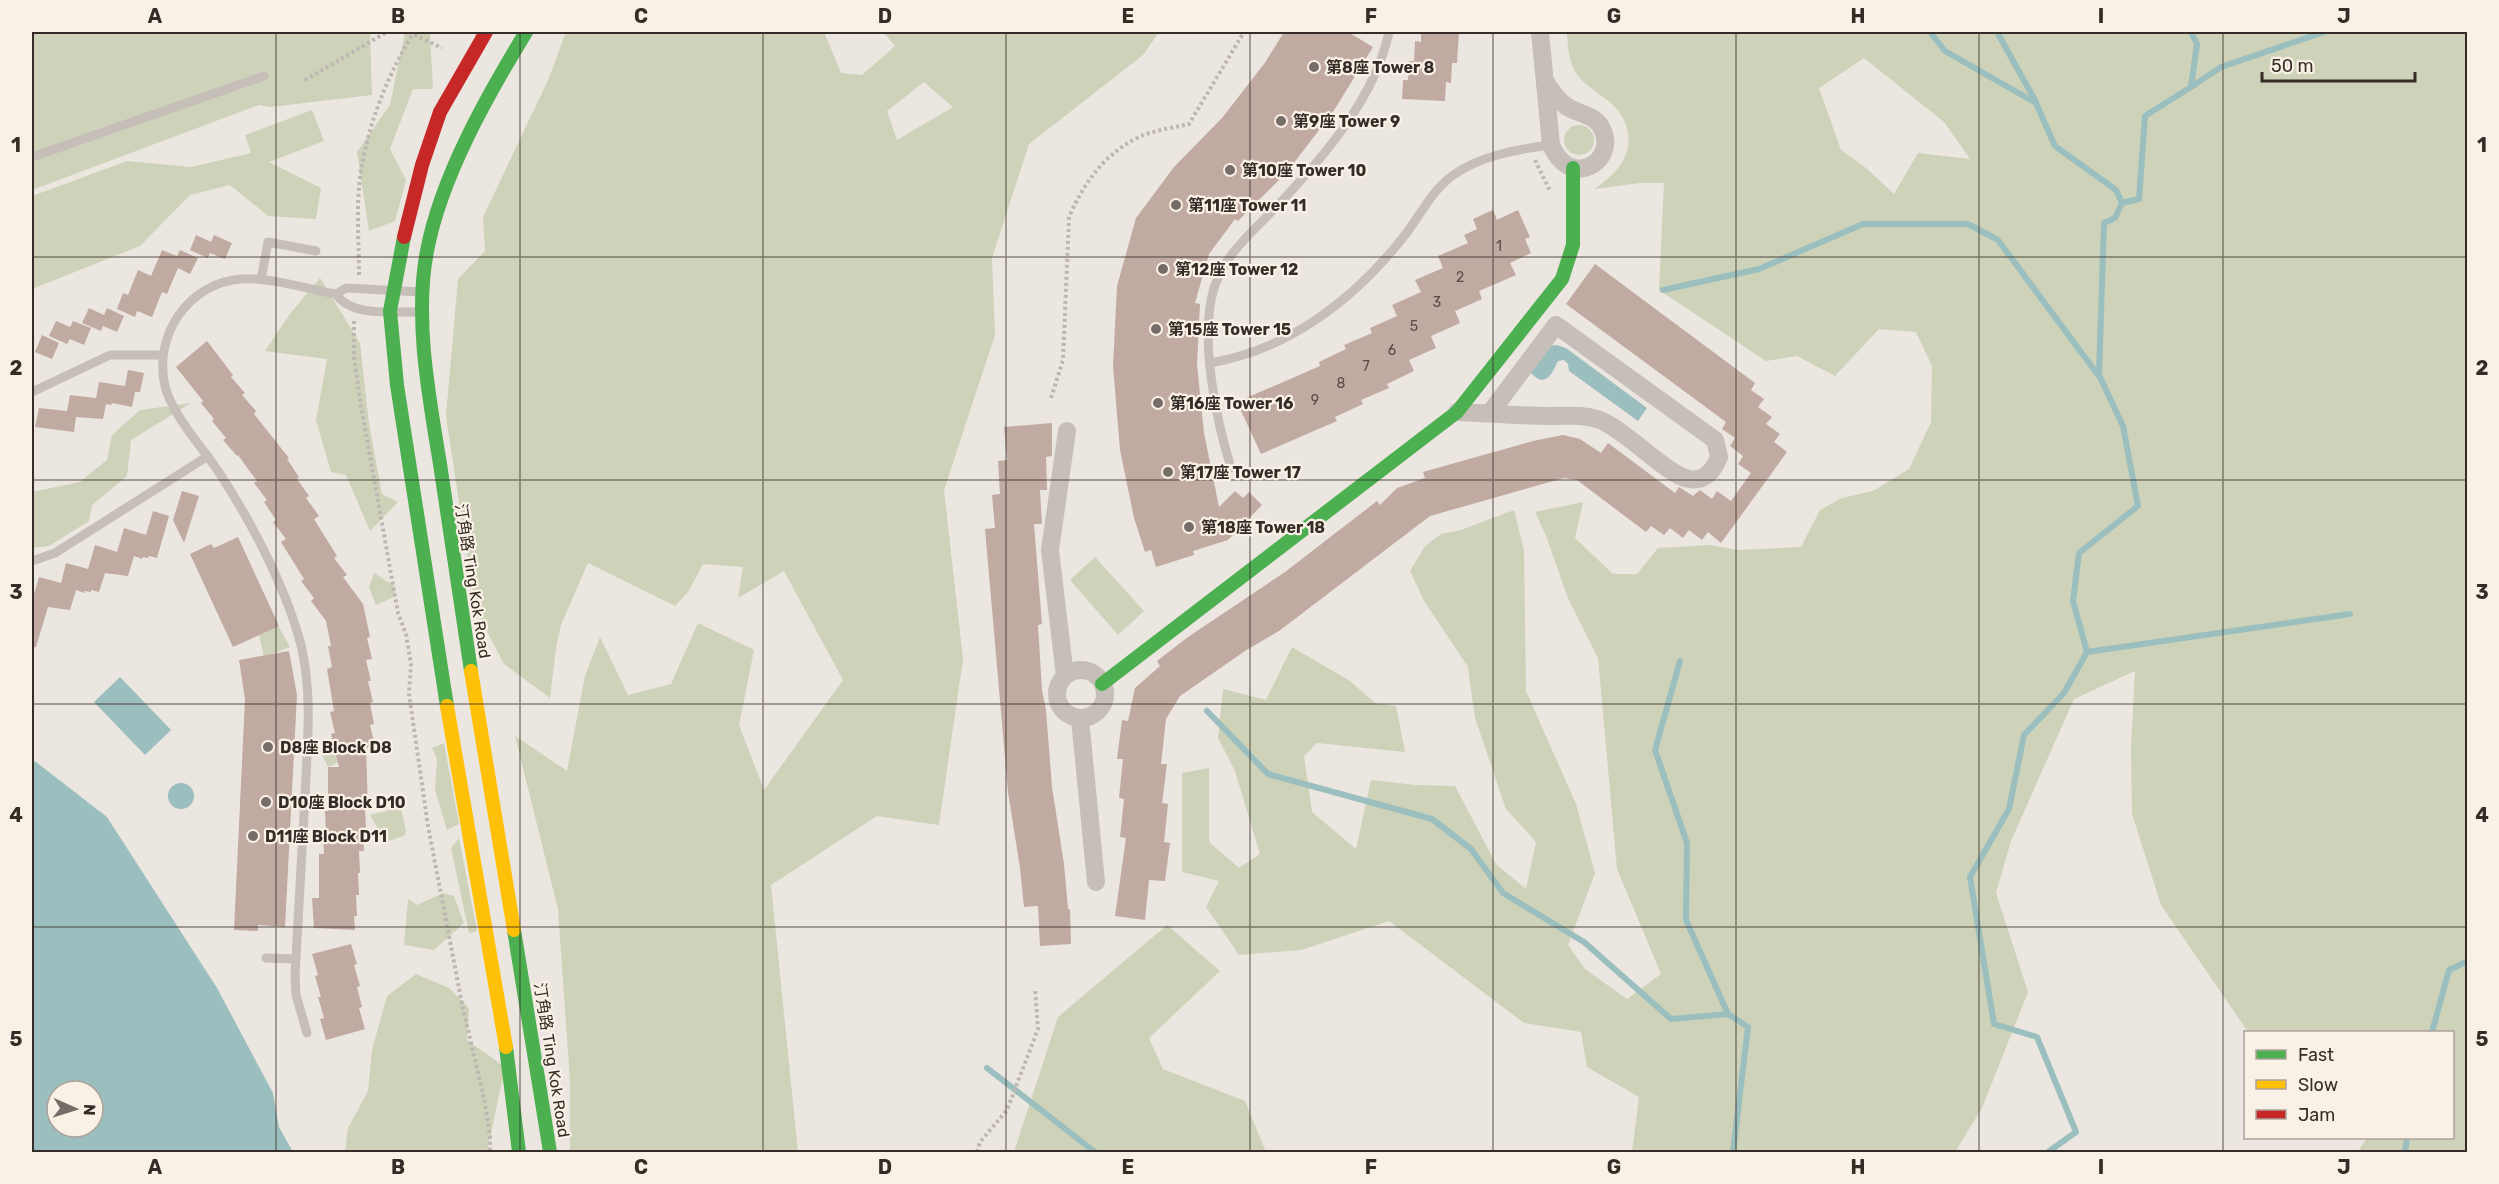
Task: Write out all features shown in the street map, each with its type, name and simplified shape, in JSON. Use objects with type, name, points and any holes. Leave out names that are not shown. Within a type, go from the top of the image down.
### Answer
[{"type":"main road","points":[[486,32],[440,112],[422,165],[398,259],[390,311],[392,348],[454,754],[509,1065],[519,1152]]},
{"type":"main road","name":"汀角路 Ting Kok Road","points":[[526,32],[488,95],[440,202],[427,252],[423,312],[424,362],[483,746],[550,1152]]},
{"type":"main road","points":[[1102,684],[1457,412],[1562,279],[1573,245],[1573,168]]},
{"type":"street","points":[[1540,32],[1551,145],[1560,162],[1573,168],[1589,166],[1596,162],[1605,148],[1604,132],[1594,118],[1576,112],[1558,99],[1545,81]]},
{"type":"street","points":[[1457,412],[1552,416],[1568,414],[1600,420],[1686,478],[1704,477],[1711,472],[1719,457],[1715,440],[1556,325],[1490,413]]},
{"type":"street","points":[[1065,676],[1050,550],[1067,431]]},
{"type":"street","points":[[1078,670],[1085,671],[1092,673],[1102,684],[1104,700],[1101,708],[1095,714],[1080,719],[1072,717],[1060,706],[1057,690],[1065,676],[1078,670]]},
{"type":"street","points":[[1080,719],[1096,882]]},
{"type":"lane","points":[[1231,468],[1215,404],[1210,363],[1211,306],[1214,290],[1236,246],[1300,181],[1341,129],[1366,90],[1378,66],[1389,32]]},
{"type":"lane","points":[[32,157],[264,75]]},
{"type":"lane","points":[[1210,363],[1240,358],[1266,348],[1293,334],[1342,301],[1385,260],[1404,237],[1429,198],[1452,176],[1466,167],[1507,153],[1551,145]]},
{"type":"lane","points":[[261,280],[268,242],[316,251]]},
{"type":"lane","points":[[307,1033],[296,995],[309,727],[306,671],[295,626],[276,580],[240,508],[171,401],[165,387],[163,355],[167,336],[176,318],[204,291],[222,283],[242,279],[261,280],[336,294],[346,288],[424,292]]},
{"type":"lane","points":[[336,294],[342,304],[358,310],[423,312]]},
{"type":"lane","points":[[32,392],[110,355],[163,355]]},
{"type":"lane","points":[[32,561],[55,553],[207,456]]},
{"type":"lane","points":[[266,958],[296,959]]},
{"type":"path","points":[[305,80],[387,32]]},
{"type":"path","points":[[360,288],[360,180],[370,127],[412,32],[442,48]]},
{"type":"path","points":[[1051,398],[1063,360],[1069,217],[1078,196],[1090,176],[1112,154],[1140,137],[1189,124],[1244,32]]},
{"type":"path","points":[[358,310],[354,319],[354,357],[360,400],[398,613],[406,634],[411,664],[409,694],[428,826],[462,1004],[485,1103],[490,1152]]},
{"type":"path","points":[[977,1152],[980,1142],[1007,1110],[1038,1029],[1035,988]]},
{"type":"green space","points":[[32,32],[370,32],[372,95],[270,107],[259,105],[32,190]]},
{"type":"green space","points":[[405,32],[430,32],[433,89],[413,89],[390,149],[406,180],[395,221],[369,231],[357,152],[390,105]]},
{"type":"green space","points":[[566,32],[824,32],[841,73],[862,75],[895,46],[883,32],[1159,32],[1143,55],[1029,144],[992,258],[995,335],[944,490],[963,659],[939,825],[877,816],[771,885],[798,1152],[570,1152],[570,1081],[558,909],[515,736],[567,771],[585,676],[600,637],[628,695],[671,684],[698,623],[754,650],[739,725],[764,790],[843,680],[784,571],[738,598],[743,567],[703,564],[688,592],[675,606],[588,563],[561,625],[550,698],[504,664],[475,608],[446,416],[458,279],[485,251],[483,217],[549,78]],"holes":[[[924,82],[953,107],[897,140],[887,111]]]},
{"type":"green space","points":[[1567,32],[2467,32],[2467,1152],[2358,1152],[2366,1139],[2454,1139],[2454,1031],[2247,1031],[2161,905],[2132,814],[2131,748],[2135,671],[2074,699],[2011,841],[1996,893],[2028,992],[1982,1108],[1955,1152],[1632,1152],[1639,1097],[1587,1067],[1581,1032],[1524,1023],[1389,921],[1301,950],[1239,955],[1206,907],[1219,881],[1182,872],[1182,773],[1209,768],[1209,842],[1239,868],[1260,854],[1235,771],[1218,738],[1223,689],[1266,700],[1292,647],[1350,681],[1375,703],[1396,706],[1405,752],[1317,743],[1304,756],[1312,812],[1356,849],[1371,780],[1415,785],[1455,786],[1496,864],[1526,889],[1536,842],[1506,809],[1475,718],[1468,667],[1424,601],[1410,571],[1425,546],[1441,534],[1461,530],[1514,510],[1524,550],[1526,691],[1576,804],[1595,873],[1568,945],[1585,969],[1627,999],[1661,974],[1617,869],[1598,658],[1568,598],[1535,512],[1583,502],[1575,538],[1613,574],[1637,574],[1658,548],[1709,545],[1739,550],[1801,547],[1820,510],[1842,498],[1873,491],[1909,469],[1931,422],[1932,366],[1916,332],[1879,329],[1835,376],[1797,356],[1766,361],[1659,290],[1664,183],[1640,183],[1594,189],[1613,174],[1620,165],[1628,146],[1628,135],[1619,112],[1610,102],[1582,81],[1572,66]],"holes":[[[1864,58],[1944,122],[1970,159],[1918,153],[1894,194],[1866,168],[1841,150],[1819,88]]]},
{"type":"green space","points":[[312,110],[324,141],[269,162],[321,188],[316,219],[268,216],[230,185],[190,195],[140,246],[32,289],[32,196],[127,161],[191,167],[251,153],[245,135]]},
{"type":"green space","points":[[1579,125],[1585,126],[1593,134],[1593,146],[1585,154],[1579,155],[1573,154],[1565,146],[1564,140],[1565,134],[1573,126]]},
{"type":"green space","points":[[320,278],[360,343],[369,424],[382,494],[398,502],[370,531],[346,475],[331,472],[316,420],[327,359],[265,351],[290,314]]},
{"type":"green space","points":[[191,403],[131,440],[127,476],[92,505],[89,521],[49,546],[32,548],[32,492],[80,482],[107,460],[112,435],[140,410]]},
{"type":"green space","points":[[1095,557],[1144,611],[1118,635],[1070,580]]},
{"type":"green space","points":[[374,573],[394,586],[396,596],[376,605],[369,587]]},
{"type":"green space","points":[[276,622],[290,647],[264,657],[258,630]]},
{"type":"green space","points":[[334,743],[339,762],[328,767],[320,751]]},
{"type":"green space","points":[[444,743],[459,824],[447,830],[435,790],[437,759],[432,748]]},
{"type":"green space","points":[[401,807],[406,831],[404,836],[385,842],[370,815]]},
{"type":"green space","points":[[459,838],[477,931],[469,933],[451,848]]},
{"type":"green space","points":[[443,893],[454,896],[464,923],[434,950],[404,945],[408,899],[417,905]]},
{"type":"green space","points":[[1167,925],[1220,971],[1149,1038],[1163,1069],[1245,1101],[1266,1152],[1014,1152],[1058,1017]]},
{"type":"green space","points":[[416,974],[449,988],[469,1008],[467,1040],[505,1067],[487,1152],[345,1152],[348,1128],[368,1091],[372,1050],[387,996]]},
{"type":"water","points":[[1557,345],[1566,348],[1647,408],[1638,421],[1569,371],[1568,364],[1564,360],[1558,361],[1551,374],[1544,380],[1540,380],[1530,372],[1548,346]]},
{"type":"water","points":[[120,677],[171,730],[145,755],[94,702]]},
{"type":"water","points":[[32,761],[107,817],[217,988],[273,1093],[279,1127],[293,1152],[32,1152]]},
{"type":"water","points":[[181,783],[190,787],[194,796],[190,805],[181,809],[172,805],[168,796],[172,787]]},
{"type":"building","points":[[1284,32],[1348,32],[1373,47],[1333,112],[1286,173],[1238,221],[1235,219],[1209,254],[1195,303],[1200,304],[1197,364],[1204,433],[1219,507],[1235,491],[1243,498],[1249,492],[1262,505],[1228,540],[1193,551],[1194,555],[1156,567],[1151,550],[1145,552],[1134,518],[1120,450],[1113,366],[1117,286],[1136,218],[1174,167],[1222,118],[1264,64]]},
{"type":"building","points":[[1421,32],[1459,32],[1457,63],[1452,63],[1451,83],[1446,82],[1445,101],[1402,99],[1403,80],[1408,80],[1409,61],[1414,61],[1415,41],[1421,42]]},
{"type":"building","points":[[1493,210],[1497,220],[1518,210],[1530,237],[1525,239],[1531,253],[1510,263],[1516,275],[1479,291],[1482,299],[1455,311],[1460,323],[1431,336],[1436,348],[1409,360],[1414,371],[1387,384],[1389,388],[1361,400],[1363,404],[1335,417],[1337,421],[1261,454],[1237,402],[1320,366],[1319,362],[1346,349],[1344,345],[1372,333],[1370,328],[1397,316],[1392,305],[1421,292],[1415,280],[1443,268],[1438,256],[1468,243],[1464,235],[1477,229],[1473,219]]},
{"type":"building","points":[[196,235],[211,242],[214,235],[232,243],[225,259],[210,253],[208,258],[190,250]]},
{"type":"building","points":[[162,250],[177,256],[180,250],[198,258],[190,274],[178,268],[167,294],[162,292],[152,317],[137,311],[135,317],[117,309],[123,293],[128,295],[138,270],[151,276]]},
{"type":"building","points":[[1595,264],[1755,383],[1751,390],[1764,399],[1758,407],[1772,417],[1766,424],[1780,434],[1774,442],[1787,452],[1721,543],[1708,532],[1702,540],[1689,530],[1683,538],[1670,528],[1664,535],[1651,526],[1646,532],[1577,480],[1564,478],[1430,516],[1279,631],[1245,651],[1180,696],[1166,719],[1161,764],[1167,764],[1162,803],[1168,804],[1164,842],[1170,843],[1165,881],[1149,880],[1145,920],[1115,916],[1126,838],[1120,837],[1124,799],[1119,798],[1123,759],[1117,759],[1122,720],[1128,721],[1135,688],[1160,666],[1157,661],[1188,637],[1285,572],[1377,501],[1380,505],[1397,488],[1425,478],[1423,472],[1533,441],[1563,435],[1580,439],[1601,453],[1608,443],[1675,493],[1679,487],[1693,496],[1700,490],[1712,499],[1717,491],[1731,501],[1751,473],[1738,464],[1743,456],[1730,446],[1735,438],[1722,429],[1726,422],[1566,304]]},
{"type":"building","points":[[89,308],[104,315],[107,308],[124,316],[117,332],[103,326],[101,331],[82,323]]},
{"type":"building","points":[[56,321],[70,327],[73,321],[91,328],[84,345],[70,339],[67,344],[49,336]]},
{"type":"building","points":[[42,335],[59,343],[52,359],[35,352]]},
{"type":"building","points":[[207,341],[233,375],[231,377],[245,393],[242,395],[256,411],[254,414],[289,458],[287,459],[299,477],[297,479],[309,496],[306,498],[319,516],[314,519],[337,556],[334,558],[347,575],[343,577],[363,604],[372,659],[366,660],[373,702],[370,703],[374,724],[370,725],[375,746],[366,748],[368,808],[365,808],[364,851],[359,851],[359,895],[356,895],[355,930],[314,928],[312,898],[319,898],[319,854],[324,854],[325,811],[328,811],[328,767],[339,767],[331,734],[335,733],[330,712],[334,711],[327,669],[332,667],[326,621],[311,601],[314,598],[301,581],[304,579],[281,542],[286,539],[273,522],[276,520],[264,502],[267,500],[254,483],[257,481],[238,455],[223,440],[226,438],[212,421],[214,419],[201,403],[203,401],[176,367]]},
{"type":"building","points":[[128,370],[144,373],[140,392],[135,392],[132,407],[106,404],[103,419],[76,417],[74,432],[35,427],[39,408],[67,411],[70,395],[96,398],[99,382],[125,386]]},
{"type":"building","points":[[1052,423],[1052,456],[1046,457],[1047,490],[1040,490],[1042,524],[1034,524],[1042,624],[1038,625],[1042,690],[1046,710],[1052,787],[1064,864],[1068,909],[1070,909],[1071,944],[1040,946],[1038,906],[1024,907],[1008,792],[985,529],[995,528],[992,495],[1000,494],[998,461],[1007,460],[1004,427]]},
{"type":"building","points":[[182,491],[199,496],[184,543],[173,520]]},
{"type":"building","points":[[153,511],[169,516],[157,558],[149,556],[142,559],[134,556],[128,576],[105,573],[99,592],[91,590],[91,592],[85,591],[84,593],[76,590],[70,610],[48,607],[36,647],[32,647],[32,601],[39,577],[61,583],[66,563],[88,569],[95,545],[117,552],[124,528],[146,535]]},
{"type":"building","points":[[238,537],[279,626],[233,647],[190,554],[211,544],[214,548]]},
{"type":"building","points":[[289,651],[297,695],[285,927],[258,925],[258,931],[234,930],[245,699],[239,660]]},
{"type":"building","points":[[351,944],[357,964],[354,965],[360,986],[357,987],[362,1007],[359,1008],[365,1029],[326,1040],[320,1019],[324,1018],[315,976],[318,975],[312,954]]},
{"type":"waterway","points":[[1930,32],[1945,51],[2036,103],[2055,146],[2116,190],[2122,203],[2115,218],[2104,223],[2099,375],[2123,426],[2138,506],[2079,553],[2073,601],[2087,652],[2064,693],[2024,735],[2009,809],[1970,877],[1994,1024],[2037,1037],[2076,1132],[2048,1152]]},
{"type":"waterway","points":[[1997,32],[2036,102]]},
{"type":"waterway","points":[[2122,203],[2139,199],[2145,116],[2191,87],[2197,44],[2191,32]]},
{"type":"waterway","points":[[2191,87],[2221,67],[2324,32]]},
{"type":"waterway","points":[[1663,290],[1759,269],[1863,224],[1968,224],[1998,240],[2098,375]]},
{"type":"waterway","points":[[2087,652],[2350,614]]},
{"type":"waterway","points":[[1680,661],[1655,750],[1687,843],[1686,920],[1728,1014],[1748,1027],[1733,1152]]},
{"type":"waterway","points":[[1207,711],[1268,774],[1432,819],[1471,849],[1503,893],[1584,942],[1671,1019],[1728,1014]]},
{"type":"waterway","points":[[2432,1031],[2449,970],[2468,961]]},
{"type":"waterway","points":[[987,1068],[1095,1152]]},
{"type":"waterway","points":[[2405,1152],[2407,1139]]},
{"type":"traffic: fast","points":[[471,671],[424,358],[423,277],[434,223],[454,166],[481,110],[526,32]]},
{"type":"traffic: fast","points":[[1102,684],[1457,412],[1562,279],[1573,245],[1573,168]]},
{"type":"traffic: fast","points":[[404,237],[390,311],[397,385],[447,706]]},
{"type":"traffic: fast","points":[[514,930],[550,1152]]},
{"type":"traffic: fast","points":[[506,1047],[519,1152]]},
{"type":"traffic: slow","points":[[471,671],[514,930]]},
{"type":"traffic: slow","points":[[447,706],[506,1047]]},
{"type":"traffic: jam","points":[[404,237],[422,165],[440,112],[486,32]]},
{"type":"place","name":"第8座 Tower 8","points":[[1314,67]]},
{"type":"place","name":"第9座 Tower 9","points":[[1281,121]]},
{"type":"place","name":"第10座 Tower 10","points":[[1230,170]]},
{"type":"place","name":"第11座 Tower 11","points":[[1176,205]]},
{"type":"place","name":"第12座 Tower 12","points":[[1163,269]]},
{"type":"place","name":"第15座 Tower 15","points":[[1156,329]]},
{"type":"place","name":"第16座 Tower 16","points":[[1158,403]]},
{"type":"place","name":"第17座 Tower 17","points":[[1168,472]]},
{"type":"place","name":"第18座 Tower 18","points":[[1189,527]]},
{"type":"place","name":"D8座 Block D8","points":[[268,747]]},
{"type":"place","name":"D10座 Block D10","points":[[266,802]]},
{"type":"place","name":"D11座 Block D11","points":[[253,836]]}]
